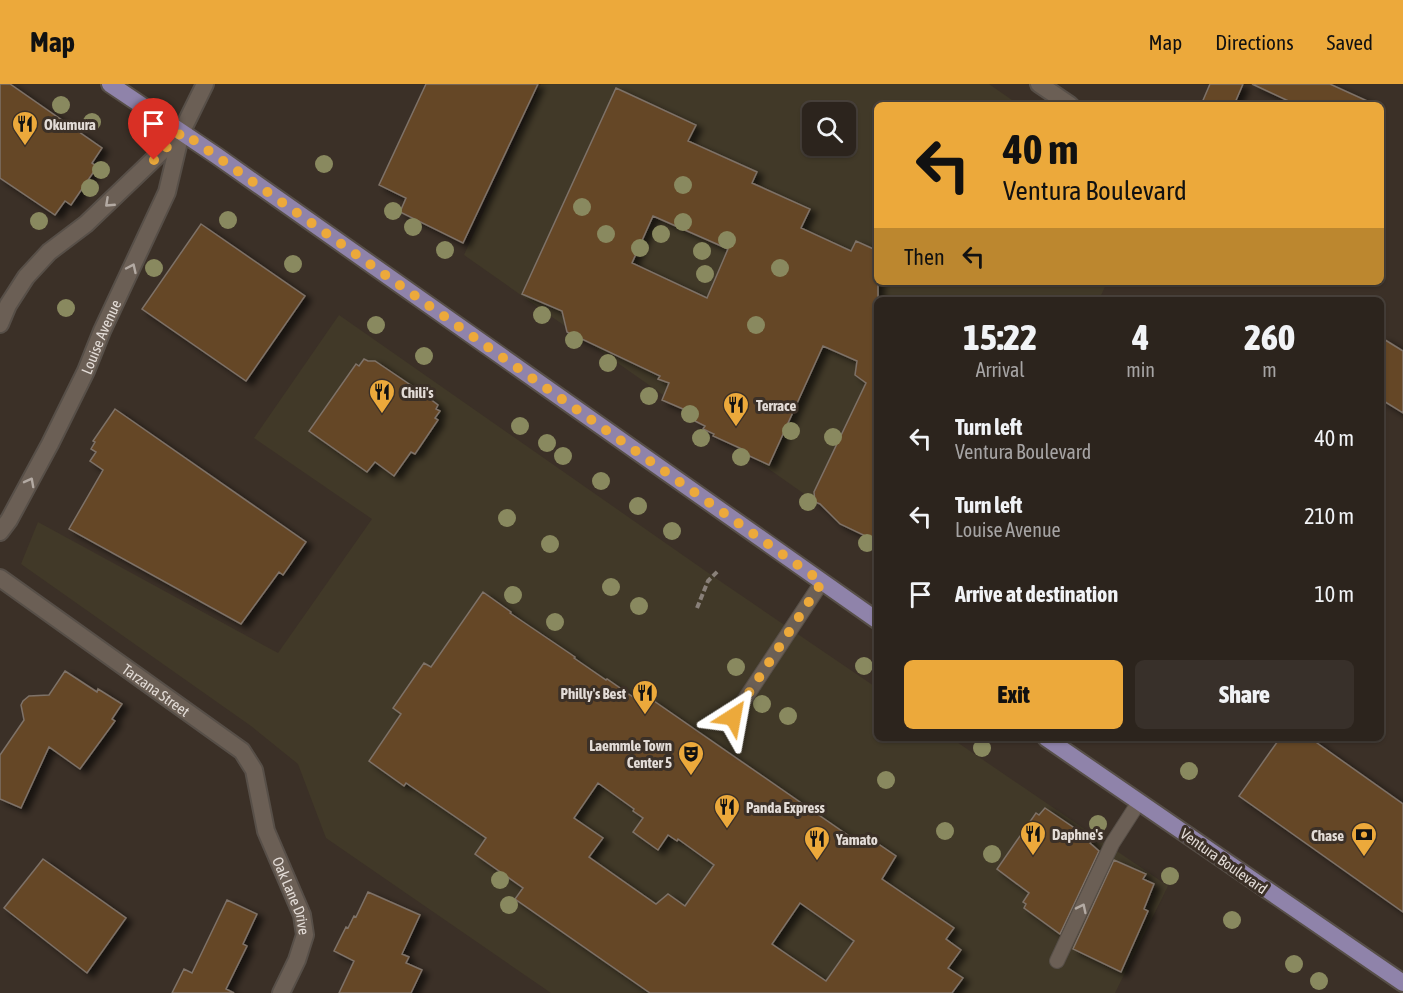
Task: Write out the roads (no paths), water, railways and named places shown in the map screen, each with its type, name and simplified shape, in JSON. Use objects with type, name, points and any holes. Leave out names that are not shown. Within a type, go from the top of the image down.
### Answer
[{"type":"main road","points":[[110,84],[182,132],[874,618]]},
{"type":"main road","name":"Ventura Boulevard","points":[[1050,741],[1403,983]]},
{"type":"street","name":"Louise Avenue","points":[[0,532],[45,454],[86,371],[102,330],[166,192],[182,132],[206,84]]},
{"type":"street","points":[[1040,84],[1066,102]]},
{"type":"street","name":"Louise Avenue","points":[[0,324],[8,305],[26,277],[41,260],[86,224],[182,132]]},
{"type":"street","name":"Tarzana Street","points":[[0,578],[242,751],[254,770],[266,831]]},
{"type":"street","name":"Oak Lane Drive","points":[[266,831],[299,907],[305,934],[297,960],[281,993]]},
{"type":"lane","points":[[733,717],[822,582]]},
{"type":"lane","points":[[1057,961],[1112,844],[1139,801]]},
{"type":"place","name":"Okumura","points":[[25,147]]},
{"type":"place","name":"Chili's","points":[[382,415]]},
{"type":"place","name":"Terrace","points":[[736,428]]},
{"type":"place","name":"Philly's Best","points":[[645,716]]},
{"type":"place","name":"Laemmle Town Center 5","points":[[691,777]]},
{"type":"place","name":"Panda Express","points":[[727,830]]},
{"type":"place","name":"Daphne's","points":[[1033,857]]},
{"type":"place","name":"Chase","points":[[1364,858]]},
{"type":"place","name":"Yamato","points":[[817,862]]}]
